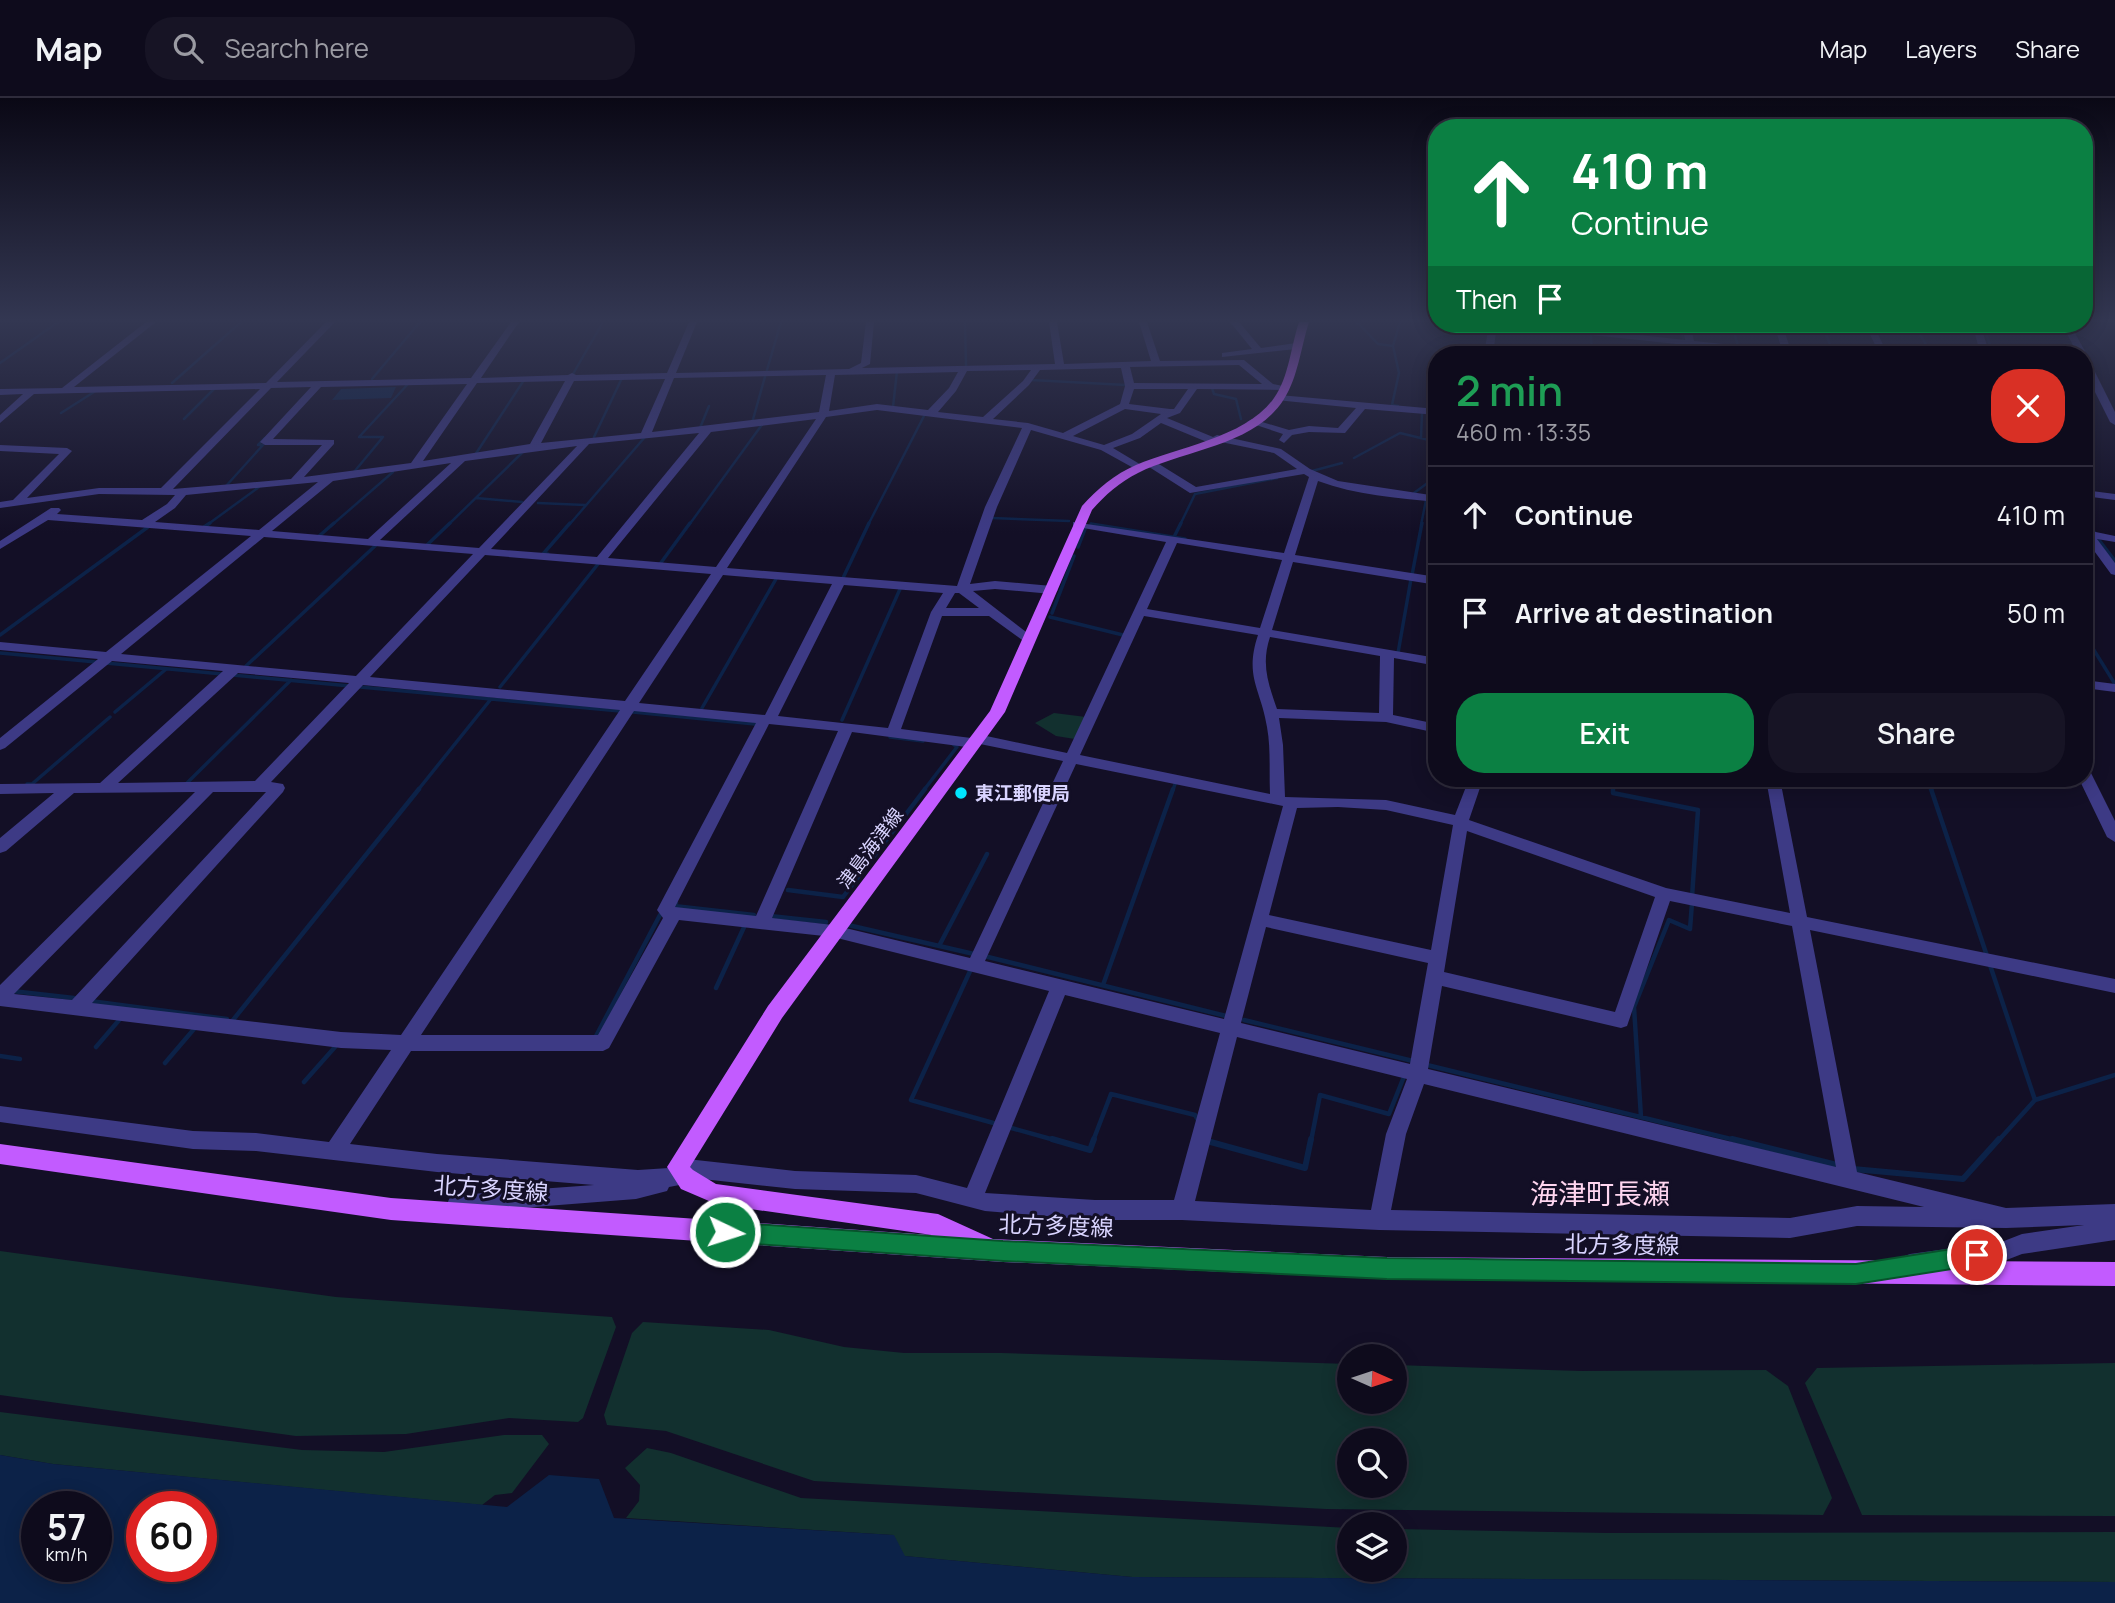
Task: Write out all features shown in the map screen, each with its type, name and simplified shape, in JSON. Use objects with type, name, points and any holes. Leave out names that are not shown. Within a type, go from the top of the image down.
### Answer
[{"type":"main road","name":"津島海津線","points":[[680,1172],[775,1012],[997,712],[1052,590],[1077,524],[1086,509],[1107,486],[1144,465],[1252,422],[1277,392]]},
{"type":"main road","name":"北方多度線","points":[[0,1154],[391,1209],[1003,1251],[1387,1268],[1856,1274],[2115,1274]]},
{"type":"main road","points":[[680,1172],[696,1187],[716,1194],[938,1226],[1003,1251]]},
{"type":"street","points":[[0,420],[31,392]]},
{"type":"street","points":[[165,491],[262,392]]},
{"type":"street","points":[[294,482],[330,442],[265,442],[311,392]]},
{"type":"street","points":[[414,466],[466,392]]},
{"type":"street","points":[[534,447],[563,392]]},
{"type":"street","points":[[646,435],[664,392]]},
{"type":"street","points":[[334,1151],[632,707],[822,415],[827,392]]},
{"type":"street","points":[[931,412],[949,392]]},
{"type":"street","points":[[986,420],[1016,392]]},
{"type":"street","points":[[1124,406],[1128,392]]},
{"type":"street","points":[[1066,435],[1124,406],[1177,411],[1191,392]]},
{"type":"street","points":[[1285,392],[1363,405],[1428,411]]},
{"type":"street","points":[[2100,392],[2115,422]]},
{"type":"street","points":[[1252,422],[1289,433],[1308,429],[1341,431],[1363,405]]},
{"type":"street","points":[[0,505],[120,489],[184,491],[330,478],[534,447],[708,429],[877,407],[1028,426],[1066,435],[1105,448],[1195,491],[1310,474]]},
{"type":"street","points":[[1105,448],[1136,436],[1171,412]]},
{"type":"street","points":[[1160,419],[1214,439],[1277,451],[1310,474],[1360,488],[1428,498]]},
{"type":"street","points":[[893,732],[937,612],[956,589],[1028,426]]},
{"type":"street","points":[[600,561],[708,429]]},
{"type":"street","points":[[1277,451],[1289,433]]},
{"type":"street","points":[[259,786],[362,681],[588,440]]},
{"type":"street","points":[[0,457],[5,448],[67,451],[16,503]]},
{"type":"street","points":[[371,542],[460,460]]},
{"type":"street","points":[[1182,1210],[1260,919],[1285,802],[1271,713],[1257,679],[1258,654],[1291,558],[1310,474]]},
{"type":"street","points":[[0,745],[330,478]]},
{"type":"street","points":[[144,524],[171,506],[184,491]]},
{"type":"street","points":[[0,546],[80,493]]},
{"type":"street","points":[[2093,494],[2115,497]]},
{"type":"street","points":[[46,516],[840,581],[956,589],[995,585],[1052,590]]},
{"type":"street","points":[[1077,524],[1428,580]]},
{"type":"street","points":[[2093,534],[2115,539]]},
{"type":"street","points":[[975,965],[1173,540]]},
{"type":"street","points":[[2093,541],[2115,571]]},
{"type":"street","points":[[673,916],[665,910],[840,581]]},
{"type":"street","points":[[956,589],[992,612],[1029,641]]},
{"type":"street","points":[[1139,611],[1428,661]]},
{"type":"street","points":[[937,612],[992,612]]},
{"type":"street","points":[[0,646],[230,672],[362,681],[975,741],[1285,802],[1386,805],[1461,821],[1614,879],[1664,894],[2115,986]]},
{"type":"street","points":[[1386,718],[1387,654]]},
{"type":"street","points":[[102,789],[230,672]]},
{"type":"street","points":[[2093,685],[2115,688]]},
{"type":"street","points":[[1271,713],[1386,718],[1428,727]]},
{"type":"street","points":[[761,923],[847,727]]},
{"type":"street","points":[[1379,1220],[1396,1134],[1418,1075],[1461,821],[1473,787]]},
{"type":"street","points":[[1775,787],[1848,1178]]},
{"type":"street","points":[[2092,787],[2110,816],[2115,837]]},
{"type":"street","points":[[0,997],[208,788]]},
{"type":"street","points":[[0,789],[278,788],[76,1008]]},
{"type":"street","points":[[0,847],[69,789]]},
{"type":"street","points":[[1435,977],[1621,1021],[1664,894]]},
{"type":"street","points":[[0,997],[341,1040],[408,1044],[603,1043],[674,913],[834,931],[2006,1218]]},
{"type":"street","points":[[1260,919],[1438,959]]},
{"type":"street","points":[[973,1198],[1060,986]]},
{"type":"street","points":[[0,1114],[193,1140],[256,1142],[564,1175],[638,1180],[680,1172],[795,1180],[916,1184],[985,1202],[1095,1210],[1182,1210],[1379,1220],[1790,1228],[1857,1216],[2006,1218],[2115,1214]]},
{"type":"street","points":[[391,1209],[534,1202],[564,1196],[635,1192],[680,1172]]},
{"type":"street","points":[[1856,1274],[1895,1265],[2004,1251],[2022,1244],[2115,1230]]},
{"type":"green space","points":[[1054,713],[1086,717],[1075,739],[1056,736],[1035,723]]},
{"type":"green space","points":[[0,1251],[336,1297],[612,1317],[616,1327],[583,1418],[578,1422],[509,1418],[406,1434],[296,1436],[0,1395]]},
{"type":"green space","points":[[643,1322],[769,1330],[844,1347],[904,1353],[1001,1353],[1337,1364],[1337,1414],[1407,1414],[1407,1365],[1581,1371],[1766,1370],[1788,1386],[1832,1498],[1823,1515],[1326,1509],[814,1481],[666,1431],[607,1425],[604,1415],[632,1333]]},
{"type":"green space","points":[[2115,1363],[2115,1516],[1862,1515],[1805,1383],[1817,1368]]},
{"type":"green space","points":[[0,1412],[302,1450],[384,1452],[504,1435],[542,1435],[549,1444],[512,1493],[495,1495],[482,1505],[53,1464],[0,1455]]},
{"type":"green space","points":[[647,1448],[671,1453],[801,1498],[1337,1527],[1337,1578],[1132,1577],[904,1556],[893,1535],[626,1518],[639,1501],[640,1485],[625,1468]]},
{"type":"green space","points":[[1407,1529],[1607,1533],[2115,1532],[2115,1582],[1407,1578]]},
{"type":"water","points":[[338,392],[394,392],[391,398],[332,400]]},
{"type":"water","points":[[0,1455],[53,1464],[507,1507],[549,1475],[599,1479],[614,1518],[894,1535],[905,1556],[1132,1577],[1337,1578],[1337,1582],[1407,1582],[1407,1578],[2115,1582],[2115,1603],[0,1603]]},
{"type":"waterway","points":[[61,413],[94,392]]},
{"type":"waterway","points":[[184,419],[211,392]]},
{"type":"waterway","points":[[354,472],[383,437],[359,437],[400,392]]},
{"type":"waterway","points":[[475,455],[516,392]]},
{"type":"waterway","points":[[594,437],[615,392]]},
{"type":"waterway","points":[[752,423],[761,392]]},
{"type":"waterway","points":[[893,407],[895,392]]},
{"type":"waterway","points":[[1213,392],[1236,399],[1241,419]]},
{"type":"waterway","points":[[1395,392],[1392,405],[1398,406]]},
{"type":"waterway","points":[[705,427],[700,428],[709,406]]},
{"type":"waterway","points":[[1421,438],[1422,413]]},
{"type":"waterway","points":[[869,524],[925,414],[921,414]]},
{"type":"waterway","points":[[689,525],[761,426]]},
{"type":"waterway","points":[[1354,458],[1400,433],[1428,440]]},
{"type":"waterway","points":[[569,525],[645,437]]},
{"type":"waterway","points":[[226,486],[263,445],[258,445],[265,438]]},
{"type":"waterway","points":[[448,525],[524,451]]},
{"type":"waterway","points":[[1312,471],[1342,463]]},
{"type":"waterway","points":[[332,525],[393,472]]},
{"type":"waterway","points":[[1180,525],[1195,494],[1277,478]]},
{"type":"waterway","points":[[1414,493],[1428,483]]},
{"type":"waterway","points":[[207,525],[259,487]]},
{"type":"waterway","points":[[476,498],[522,502]]},
{"type":"waterway","points":[[1421,525],[1426,500]]},
{"type":"waterway","points":[[538,503],[585,505]]},
{"type":"waterway","points":[[991,518],[1069,521]]},
{"type":"waterway","points":[[318,537],[334,523]]},
{"type":"waterway","points":[[427,545],[450,523]]},
{"type":"waterway","points":[[548,554],[543,554],[570,523]]},
{"type":"waterway","points":[[660,564],[690,523]]},
{"type":"waterway","points":[[1412,575],[1422,523]]},
{"type":"waterway","points":[[843,578],[869,524]]},
{"type":"waterway","points":[[1095,525],[1091,524],[1185,539]]},
{"type":"waterway","points":[[1174,537],[1180,525]]},
{"type":"waterway","points":[[0,635],[148,527]]},
{"type":"waterway","points":[[1078,547],[1085,529]]},
{"type":"waterway","points":[[2099,540],[2115,561]]},
{"type":"waterway","points":[[246,666],[375,546]]},
{"type":"waterway","points":[[1052,613],[1074,556]]},
{"type":"waterway","points":[[500,687],[598,564]]},
{"type":"waterway","points":[[702,708],[776,579]]},
{"type":"waterway","points":[[1398,653],[1411,579]]},
{"type":"waterway","points":[[842,720],[900,589]]},
{"type":"waterway","points":[[1050,617],[1123,635]]},
{"type":"waterway","points":[[2093,649],[2115,684]]},
{"type":"waterway","points":[[0,653],[96,662]]},
{"type":"waterway","points":[[106,663],[291,680]]},
{"type":"waterway","points":[[115,712],[165,670]]},
{"type":"waterway","points":[[187,783],[291,680]]},
{"type":"waterway","points":[[291,680],[350,686]]},
{"type":"waterway","points":[[360,687],[491,699]]},
{"type":"waterway","points":[[418,790],[491,699]]},
{"type":"waterway","points":[[491,699],[620,711]]},
{"type":"waterway","points":[[633,712],[755,724]]},
{"type":"waterway","points":[[27,784],[32,784],[110,717]]},
{"type":"waterway","points":[[890,737],[923,741]]},
{"type":"waterway","points":[[924,790],[957,747],[953,744]]},
{"type":"waterway","points":[[1173,790],[1175,784]]},
{"type":"waterway","points":[[1613,787],[1613,793],[1698,810],[1692,897]]},
{"type":"waterway","points":[[233,1020],[419,789]]},
{"type":"waterway","points":[[788,890],[843,897],[925,789]]},
{"type":"waterway","points":[[1103,985],[1173,789]]},
{"type":"waterway","points":[[1931,789],[1987,956]]},
{"type":"waterway","points":[[939,946],[987,854]]},
{"type":"waterway","points":[[676,903],[674,906],[754,915]]},
{"type":"waterway","points":[[1641,1117],[1634,1007],[1669,920],[1690,929],[1692,903]]},
{"type":"waterway","points":[[595,1038],[660,915]]},
{"type":"waterway","points":[[770,916],[826,922]]},
{"type":"waterway","points":[[716,988],[745,925]]},
{"type":"waterway","points":[[848,925],[939,946]]},
{"type":"waterway","points":[[939,946],[974,954]]},
{"type":"waterway","points":[[984,956],[1226,1016]]},
{"type":"waterway","points":[[1990,965],[2035,1100]]},
{"type":"waterway","points":[[971,969],[911,1100],[997,1124]]},
{"type":"waterway","points":[[12,991],[74,998]]},
{"type":"waterway","points":[[90,1001],[227,1019]]},
{"type":"waterway","points":[[96,1047],[120,1019]]},
{"type":"waterway","points":[[1244,1020],[1413,1061]]},
{"type":"waterway","points":[[165,1063],[194,1029]]},
{"type":"waterway","points":[[304,1082],[335,1047]]},
{"type":"waterway","points":[[0,1056],[20,1059]]},
{"type":"waterway","points":[[1427,1065],[1739,1141]]},
{"type":"waterway","points":[[2035,1100],[2115,1075]]},
{"type":"waterway","points":[[1311,1141],[1320,1095],[1389,1114],[1403,1079]]},
{"type":"waterway","points":[[1093,1141],[1111,1094],[1195,1115],[1198,1120]]},
{"type":"waterway","points":[[1998,1141],[2035,1100]]},
{"type":"waterway","points":[[1008,1127],[1058,1141]]},
{"type":"waterway","points":[[1052,1139],[1090,1150],[1094,1139]]},
{"type":"waterway","points":[[1207,1141],[1305,1168],[1311,1139]]},
{"type":"waterway","points":[[1732,1139],[1837,1165]]},
{"type":"waterway","points":[[1853,1169],[1963,1179],[1999,1139]]},
{"type":"place","name":"東江郵便局","points":[[961,793]]},
{"type":"district","name":"海津町長瀬","points":[[1600,1194]]},
{"type":"route","points":[[725,1232],[1003,1251],[1387,1268],[1856,1274],[1895,1265],[1977,1255]]}]
